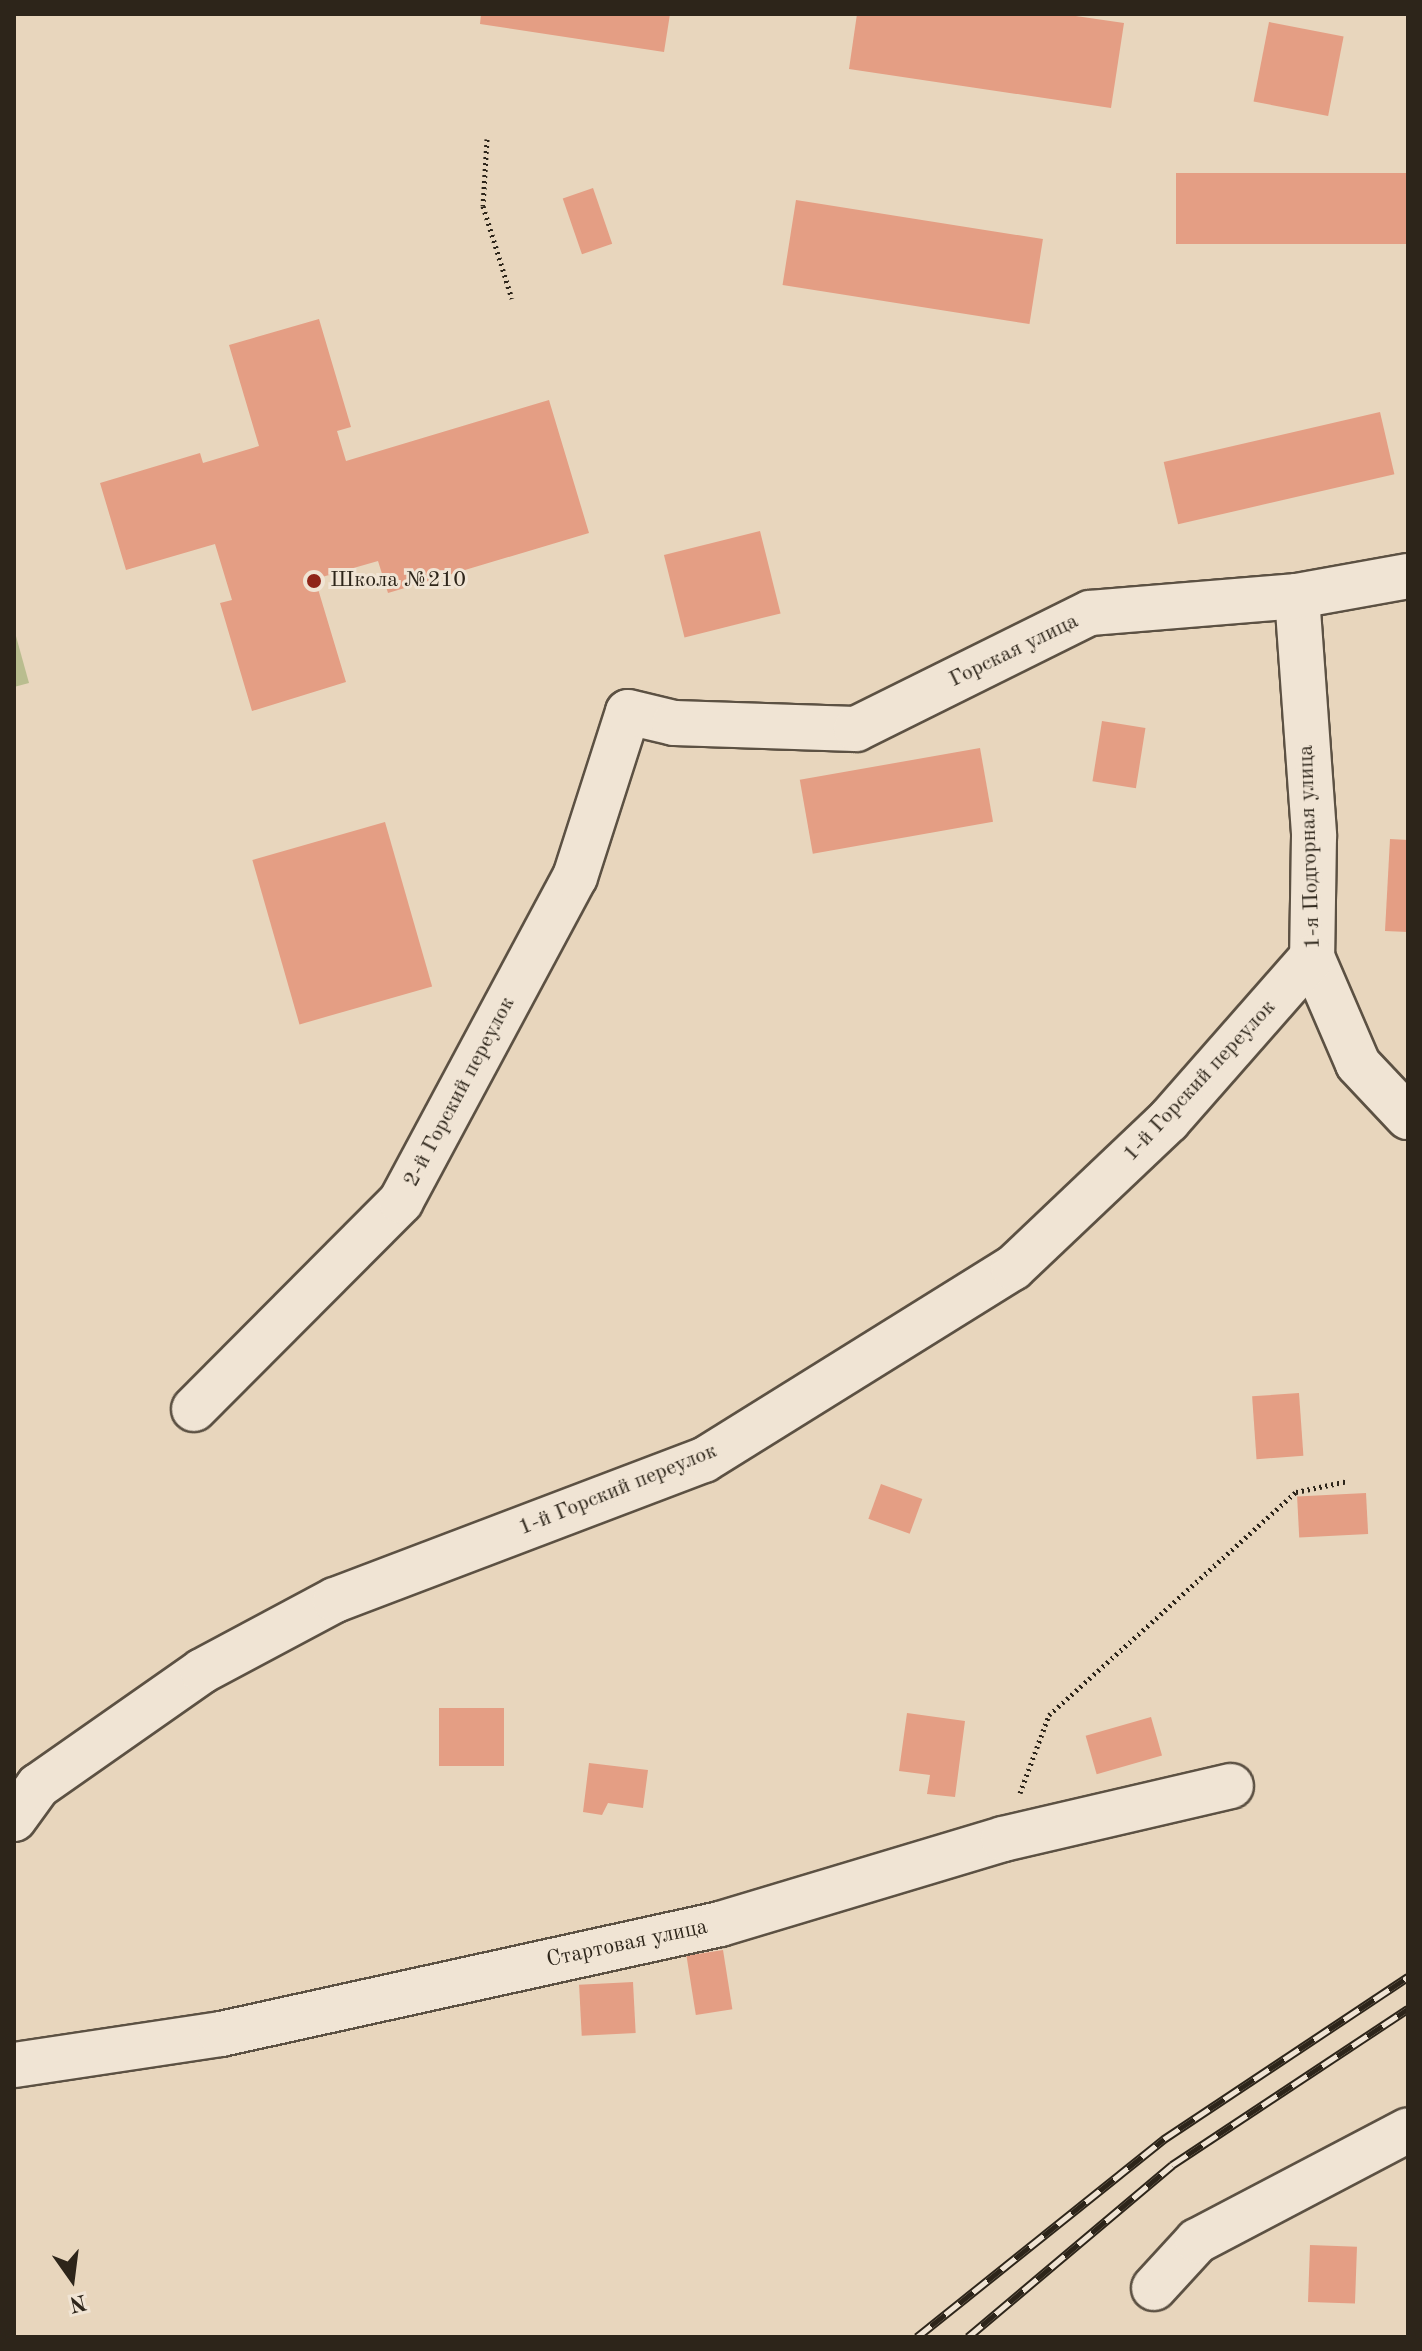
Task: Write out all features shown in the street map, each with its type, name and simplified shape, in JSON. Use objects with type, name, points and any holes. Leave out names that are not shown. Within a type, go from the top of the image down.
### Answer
[{"type":"street","name":"Горская улица","points":[[628,712],[674,723],[856,729],[1090,613],[1297,596],[1408,576]]},
{"type":"street","name":"1-я Подгорная улица","points":[[1297,596],[1314,836],[1312,957],[1358,1064],[1408,1117]]},
{"type":"street","name":"2-й Горский переулок","points":[[194,1409],[401,1201],[575,877],[628,712]]},
{"type":"street","name":"1-й Горский переулок","points":[[14,1819],[38,1786],[202,1671],[335,1600],[704,1460],[1013,1268],[1168,1121],[1312,957]]},
{"type":"street","name":"Стартовая улица","points":[[14,2065],[221,2034],[720,1924],[1003,1839],[1231,1786]]},
{"type":"street","points":[[1154,2288],[1197,2241],[1408,2130]]},
{"type":"path","points":[[487,139],[483,206],[512,299]]},
{"type":"path","points":[[1003,1839],[1049,1715],[1296,1492],[1348,1481]]},
{"type":"green space","points":[[14,629],[29,683],[14,687]]},
{"type":"building","points":[[481,14],[670,14],[664,52],[480,24]]},
{"type":"building","points":[[857,14],[1062,14],[1124,23],[1111,108],[849,69]]},
{"type":"building","points":[[1269,22],[1344,37],[1328,116],[1254,102]]},
{"type":"building","points":[[1176,173],[1408,173],[1408,244],[1176,244]]},
{"type":"building","points":[[593,188],[612,244],[582,254],[563,198]]},
{"type":"building","points":[[796,200],[1043,239],[1029,324],[783,285]]},
{"type":"building","points":[[319,319],[351,427],[337,431],[346,461],[549,400],[589,533],[388,593],[378,561],[315,579],[346,682],[252,711],[220,603],[232,600],[215,544],[126,570],[100,483],[200,453],[203,463],[259,446],[229,345]]},
{"type":"building","points":[[1380,412],[1394,474],[1178,524],[1164,462]]},
{"type":"building","points":[[760,531],[781,613],[685,637],[664,555]]},
{"type":"building","points":[[1102,721],[1145,728],[1136,788],[1092,781]]},
{"type":"building","points":[[980,748],[993,822],[813,854],[800,780]]},
{"type":"building","points":[[385,822],[432,986],[299,1024],[252,860]]},
{"type":"building","points":[[1390,839],[1408,840],[1408,932],[1385,931]]},
{"type":"building","points":[[1299,1393],[1303,1456],[1257,1459],[1252,1396]]},
{"type":"building","points":[[881,1484],[922,1499],[910,1534],[868,1519]]},
{"type":"building","points":[[1366,1493],[1368,1534],[1299,1538],[1297,1497]]},
{"type":"building","points":[[439,1708],[504,1708],[504,1766],[439,1766]]},
{"type":"building","points":[[907,1713],[965,1721],[955,1797],[927,1794],[930,1775],[899,1771]]},
{"type":"building","points":[[1151,1717],[1162,1755],[1097,1774],[1086,1736]]},
{"type":"building","points":[[589,1763],[648,1770],[643,1808],[608,1803],[602,1815],[583,1812]]},
{"type":"building","points":[[723,1950],[732,2009],[696,2015],[686,1956]]},
{"type":"building","points":[[633,1982],[636,2033],[582,2036],[579,1985]]},
{"type":"building","points":[[1310,2245],[1357,2247],[1355,2304],[1308,2302]]},
{"type":"railway","points":[[917,2337],[1164,2139],[1408,1977]]},
{"type":"railway","points":[[968,2337],[1172,2165],[1408,2009]]},
{"type":"place","name":"Школа №210","points":[[314,581]]}]
